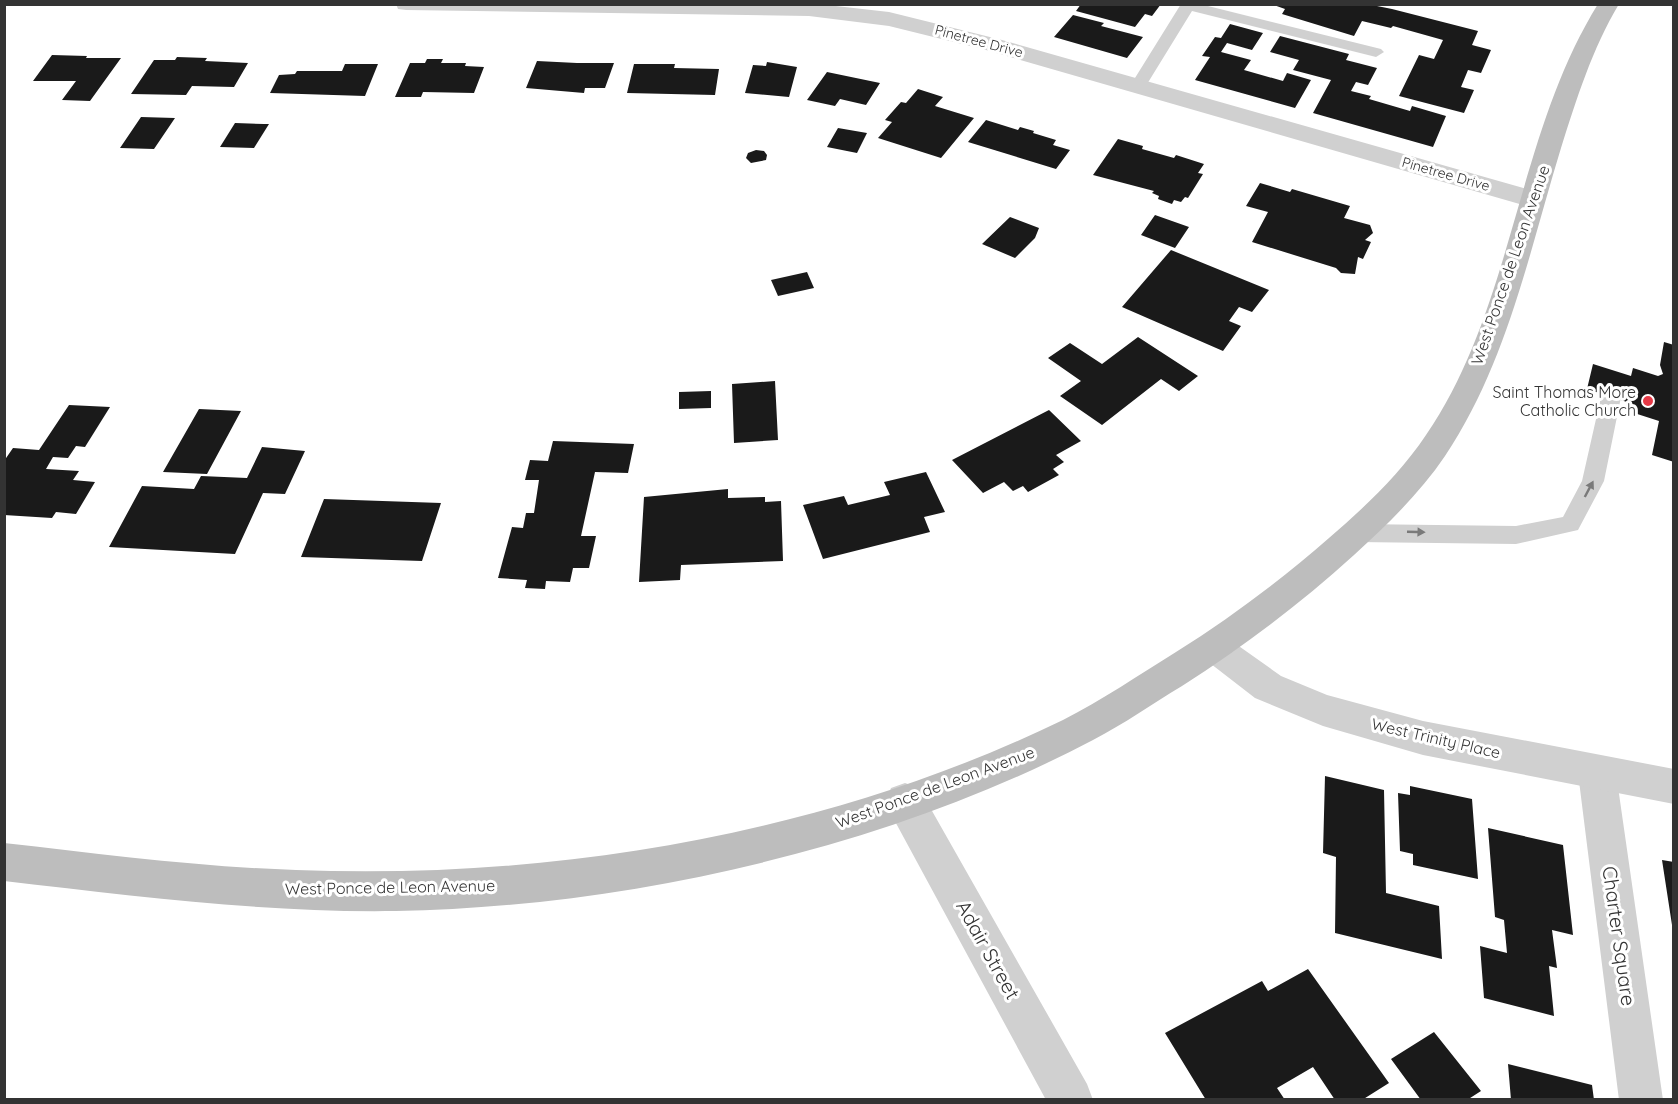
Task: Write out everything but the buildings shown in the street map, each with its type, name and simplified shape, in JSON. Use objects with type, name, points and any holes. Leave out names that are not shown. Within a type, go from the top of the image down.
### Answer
[{"type":"main road","name":"West Ponce de Leon Avenue","points":[[4,862],[234,887],[306,891],[448,889],[532,882],[681,861],[822,828],[1010,763],[1079,730],[1214,647],[1311,575],[1406,485],[1443,434],[1465,393],[1490,335],[1573,75],[1608,4]]},
{"type":"street","name":"Pinetree Drive","points":[[406,4],[835,11],[922,26],[1532,199]]},
{"type":"street","name":"West Trinity Place","points":[[1214,647],[1268,687],[1323,710],[1423,738],[1674,787]]},
{"type":"street","name":"Charter Square","points":[[1597,773],[1641,1100]]},
{"type":"street","name":"Adair Street","points":[[905,801],[1071,1100]]},
{"type":"lane","points":[[1138,86],[1188,5],[1376,52]]},
{"type":"lane","points":[[1357,533],[1516,535],[1570,524],[1593,481],[1611,397]]},
{"type":"place","name":"Saint Thomas More Catholic Church","points":[[1648,401]]}]
